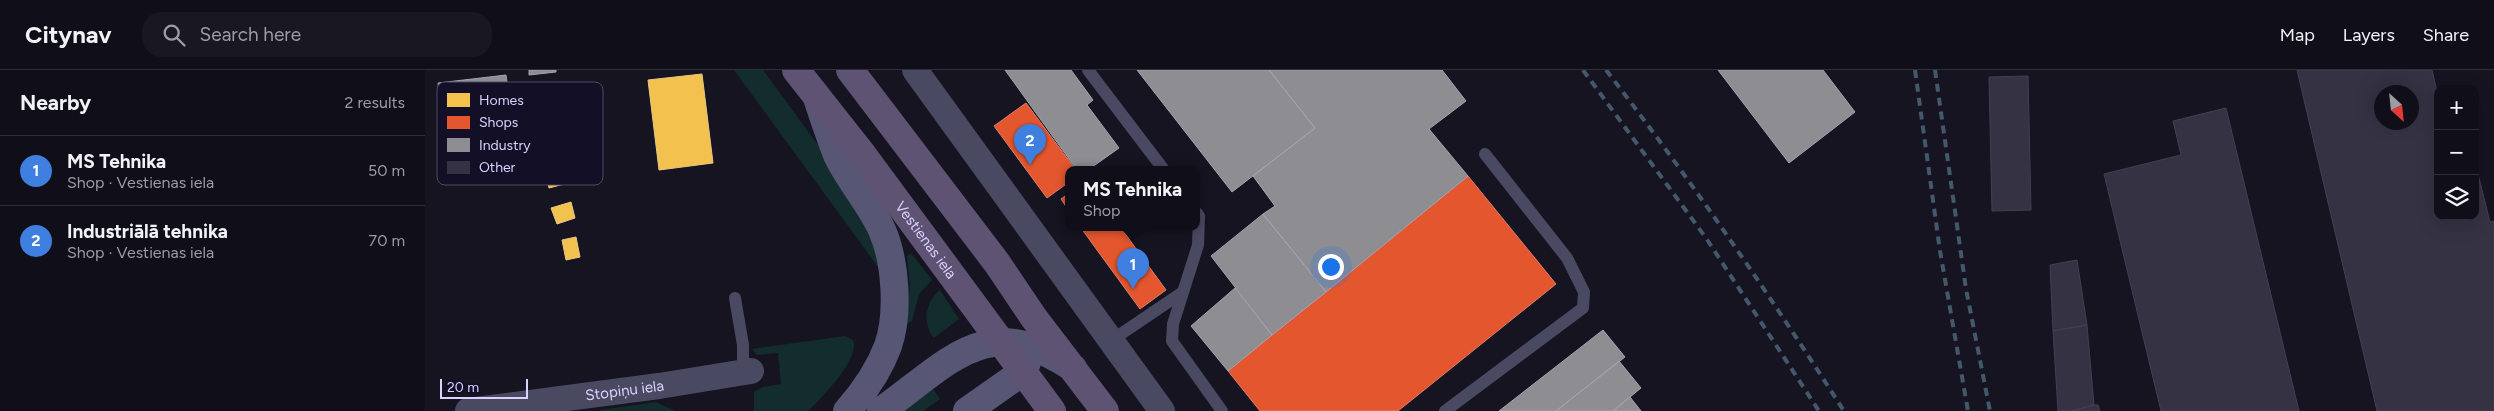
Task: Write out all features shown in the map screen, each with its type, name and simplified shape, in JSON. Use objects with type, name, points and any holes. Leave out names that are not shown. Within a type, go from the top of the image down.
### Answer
[{"type":"main road","name":"Vestienas iela","points":[[796,70],[863,155],[1052,411]]},
{"type":"main road","points":[[850,70],[865,81],[997,263],[1034,318],[1105,411]]},
{"type":"main road","points":[[817,99],[838,156],[882,230],[890,251],[894,279],[892,328],[888,346],[863,392],[847,411]]},
{"type":"main road","points":[[967,411],[1024,371],[1033,346],[1034,318]]},
{"type":"main road","points":[[881,411],[977,345],[1001,340],[1033,346],[1051,353],[1073,368]]},
{"type":"street","points":[[915,70],[1162,411]]},
{"type":"street","name":"Stopiņu iela","points":[[468,411],[659,386],[747,371]]},
{"type":"lane","points":[[1088,70],[1161,166]]},
{"type":"lane","points":[[1445,411],[1583,308],[1584,292],[1567,258],[1485,154]]},
{"type":"lane","points":[[1198,231],[1198,245],[1173,324],[1172,341],[1222,411]]},
{"type":"lane","points":[[1112,340],[1183,292]]},
{"type":"lane","points":[[735,298],[747,371]]},
{"type":"green space","points":[[734,70],[763,70],[854,194],[863,211],[881,271]]},
{"type":"green space","points":[[911,253],[932,280],[919,294],[912,321],[906,324],[910,287],[907,256]]},
{"type":"green space","points":[[940,290],[959,319],[934,338],[928,326],[927,313],[931,300]]},
{"type":"green space","points":[[845,336],[853,340],[854,348],[851,357],[838,378],[808,411],[754,411],[754,392],[763,387],[781,384],[778,353],[757,355],[752,349]]},
{"type":"green space","points":[[933,389],[940,399],[923,411],[902,411]]},
{"type":"green space","points":[[656,402],[675,411],[600,411],[600,410]]},
{"type":"building: Homes","points":[[702,74],[713,163],[659,170],[648,80]]},
{"type":"building: Homes","points":[[548,185],[560,185],[549,188]]},
{"type":"building: Homes","points":[[571,202],[575,218],[557,224],[551,208]]},
{"type":"building: Homes","points":[[576,237],[580,257],[566,260],[562,240]]},
{"type":"building: Shops","points":[[1026,103],[1073,166],[1065,166],[1065,185],[1047,198],[994,126]]},
{"type":"building: Shops","points":[[1468,176],[1556,284],[1398,411],[1260,411],[1228,371]]},
{"type":"building: Shops","points":[[1065,196],[1065,205],[1061,199]]},
{"type":"building: Shops","points":[[1083,231],[1123,231],[1166,290],[1140,309]]},
{"type":"building: Industry","points":[[529,70],[556,70],[556,72],[529,75]]},
{"type":"building: Industry","points":[[1005,70],[1071,70],[1093,100],[1087,105],[1119,148],[1094,166],[1074,166]]},
{"type":"building: Industry","points":[[1137,70],[1269,70],[1315,128],[1232,192]]},
{"type":"building: Industry","points":[[1269,70],[1442,70],[1466,101],[1429,129],[1468,176],[1326,292],[1263,214],[1275,206],[1253,176],[1315,128]]},
{"type":"building: Industry","points":[[1718,70],[1823,70],[1855,112],[1789,163]]},
{"type":"building: Industry","points":[[506,75],[507,82],[446,82]]},
{"type":"building: Industry","points":[[1263,214],[1326,292],[1272,335],[1211,256]]},
{"type":"building: Industry","points":[[1235,288],[1272,335],[1228,371],[1191,326]]},
{"type":"building: Industry","points":[[1603,330],[1625,357],[1556,411],[1499,411]]},
{"type":"building: Industry","points":[[1619,361],[1641,388],[1613,411],[1556,411]]},
{"type":"building: Industry","points":[[1630,397],[1641,411],[1613,411]]},
{"type":"building: Other","points":[[2297,70],[2432,70],[2435,85],[2434,220],[2479,220],[2479,178],[2490,222],[2494,221],[2494,411],[2377,411]]},
{"type":"building: Other","points":[[2028,76],[2031,210],[1992,211],[1989,77]]},
{"type":"building: Other","points":[[2226,108],[2299,411],[2161,411],[2104,174],[2181,155],[2173,121]]},
{"type":"building: Other","points":[[2077,260],[2087,325],[2053,331],[2050,265]]},
{"type":"building: Other","points":[[2087,325],[2094,405],[2072,411],[2058,411],[2053,331]]},
{"type":"building: Other","points":[[2098,405],[2100,411],[2072,411]]},
{"type":"railway","points":[[1583,70],[1706,238],[1819,411]]},
{"type":"railway","points":[[1606,70],[1669,153],[1729,238],[1844,411]]},
{"type":"railway","points":[[1915,70],[1940,251],[1968,411]]},
{"type":"railway","points":[[1935,70],[1966,289],[1990,411]]},
{"type":"place","name":"Industriālā tehnika","points":[[1030,165]]},
{"type":"place","name":"MS Tehnika","points":[[1133,289]]}]
